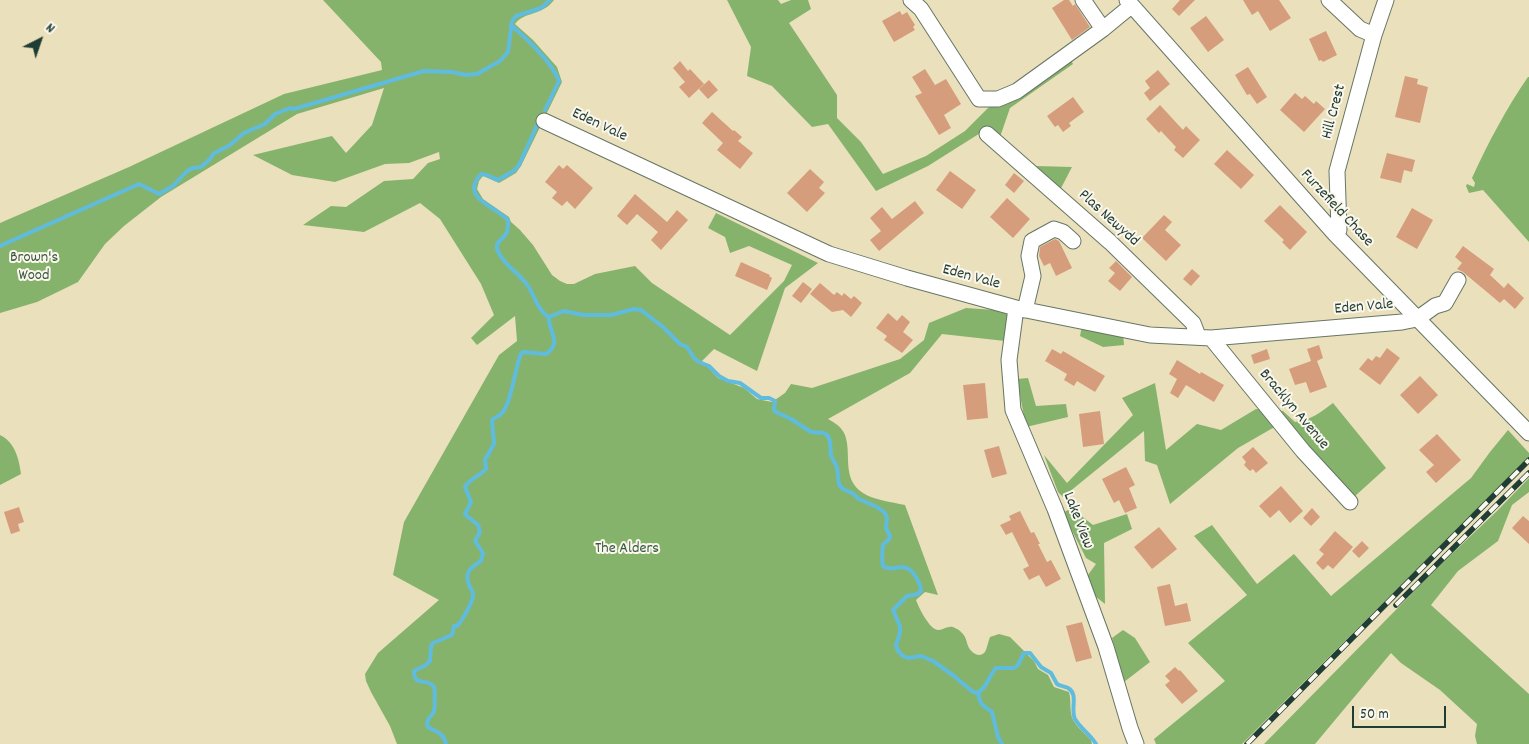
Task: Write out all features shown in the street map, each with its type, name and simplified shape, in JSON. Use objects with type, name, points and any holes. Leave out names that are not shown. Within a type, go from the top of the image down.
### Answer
[{"type":"street","points":[[911,0],[921,9],[979,99],[998,99],[1017,91],[1103,29],[1129,3]]},
{"type":"street","points":[[1083,0],[1103,29]]},
{"type":"street","points":[[1329,0],[1360,29],[1374,35]]},
{"type":"street","name":"Hill Crest","points":[[1335,234],[1338,230],[1337,171],[1374,35],[1386,0]]},
{"type":"street","name":"Furzefield Chase","points":[[1129,3],[1335,234],[1528,432]]},
{"type":"street","name":"Eden Vale","points":[[544,121],[829,254],[1020,309],[1150,335],[1204,337],[1402,322],[1417,319]]},
{"type":"street","name":"Plas Newydd","points":[[987,134],[1110,242],[1204,337]]},
{"type":"street","name":"Lake View","points":[[1073,241],[1063,232],[1054,229],[1032,241],[1029,256],[1033,276],[1020,309],[1009,360],[1013,410],[1055,509],[1106,646],[1136,744]]},
{"type":"street","points":[[1417,319],[1435,306],[1445,303],[1458,280]]},
{"type":"street","name":"Bracklyn Avenue","points":[[1204,337],[1350,502]]},
{"type":"green space","name":"The Alders","points":[[323,0],[554,0],[544,9],[523,17],[515,24],[533,40],[557,67],[562,82],[516,173],[499,183],[483,176],[479,181],[477,189],[483,199],[509,217],[511,222],[533,245],[552,275],[560,281],[574,284],[595,274],[635,266],[652,283],[730,335],[784,281],[792,265],[749,246],[730,253],[725,237],[708,228],[716,213],[818,263],[785,288],[757,371],[714,349],[702,361],[718,378],[744,388],[757,399],[772,402],[785,393],[791,384],[812,388],[900,359],[924,340],[929,323],[966,308],[1010,311],[1005,341],[942,334],[910,373],[828,419],[844,432],[847,442],[849,474],[856,487],[872,497],[905,505],[938,595],[925,592],[916,600],[932,627],[939,630],[950,627],[958,630],[964,636],[968,647],[979,655],[985,652],[990,637],[999,634],[1010,637],[1034,661],[1038,669],[1048,675],[1054,687],[1069,692],[1072,717],[1091,740],[1092,744],[397,744],[390,726],[371,692],[365,674],[378,653],[439,600],[393,575],[404,522],[499,355],[517,341],[515,316],[477,345],[471,338],[494,315],[481,284],[440,219],[420,203],[364,232],[303,225],[331,206],[346,207],[384,181],[413,179],[428,163],[440,159],[439,152],[409,163],[385,164],[335,182],[292,175],[253,155],[332,136],[346,153],[372,125],[384,88],[297,114],[161,197],[124,226],[105,244],[78,282],[37,302],[0,313],[0,223],[129,167],[284,94],[382,70],[381,62]]},
{"type":"green space","points":[[727,0],[778,0],[781,4],[791,0],[808,0],[811,9],[789,23],[837,95],[837,118],[861,142],[883,174],[926,156],[965,131],[993,103],[1069,56],[1073,64],[1010,108],[1000,137],[1036,166],[1072,167],[1059,192],[985,130],[928,166],[876,191],[828,124],[812,127],[772,86],[747,76],[751,47]]},
{"type":"green space","points":[[1528,77],[1529,242],[1483,190],[1469,193],[1466,186],[1467,184],[1474,187],[1475,183],[1472,178],[1484,152]]},
{"type":"green space","points":[[1082,326],[1123,334],[1124,345],[1103,347],[1080,336]]},
{"type":"green space","points":[[1028,378],[1036,406],[1066,404],[1068,417],[1026,427],[1017,379]]},
{"type":"green space","points":[[1155,383],[1166,450],[1197,424],[1221,430],[1256,409],[1283,411],[1295,422],[1311,417],[1333,403],[1386,468],[1354,497],[1285,421],[1238,448],[1170,504],[1157,465],[1145,461],[1144,431],[1063,497],[1058,492],[1044,455],[1067,483],[1133,415],[1122,398]]},
{"type":"green space","points":[[1508,430],[1529,453],[1529,457],[1242,744],[1156,744],[1154,739],[1225,681],[1188,643],[1247,595],[1194,536],[1212,525],[1257,584],[1294,554],[1331,596],[1471,478]]},
{"type":"green space","points":[[0,435],[13,446],[21,474],[0,485]]},
{"type":"green space","points":[[1529,478],[1529,492],[1512,505],[1498,541],[1458,571],[1431,605],[1529,694],[1529,744],[1477,744],[1475,736],[1477,724],[1440,690],[1401,663],[1391,653],[1315,744],[1264,744],[1441,564]]},
{"type":"green space","points":[[1071,508],[1093,525],[1127,514],[1132,529],[1104,543],[1105,604],[1090,592],[1085,579],[1096,564],[1086,558],[1063,513]]},
{"type":"green space","points":[[1123,630],[1135,638],[1150,662],[1124,682],[1112,638]]},
{"type":"building","points":[[1064,0],[1069,0],[1073,6],[1075,4],[1090,27],[1072,40],[1052,8]]},
{"type":"building","points":[[1180,0],[1195,0],[1179,16],[1172,9]]},
{"type":"building","points":[[1243,0],[1279,0],[1291,18],[1270,31],[1258,11],[1252,15]]},
{"type":"building","points":[[900,11],[902,15],[907,12],[915,25],[913,27],[915,30],[894,42],[882,21]]},
{"type":"building","points":[[1206,16],[1224,40],[1208,52],[1190,28]]},
{"type":"building","points":[[1326,31],[1337,55],[1323,62],[1319,61],[1309,39]]},
{"type":"building","points":[[680,61],[688,71],[690,69],[704,84],[689,98],[679,87],[685,82],[673,68]]},
{"type":"building","points":[[1248,67],[1267,97],[1257,104],[1250,94],[1247,95],[1235,75]]},
{"type":"building","points":[[925,69],[935,85],[946,79],[961,104],[944,115],[951,128],[939,135],[915,96],[922,93],[912,77]]},
{"type":"building","points":[[1158,70],[1170,84],[1150,101],[1144,93],[1150,88],[1145,81]]},
{"type":"building","points":[[1405,76],[1418,79],[1417,84],[1428,87],[1420,123],[1395,117]]},
{"type":"building","points":[[709,80],[718,90],[708,99],[699,89]]},
{"type":"building","points":[[1295,93],[1302,99],[1305,96],[1314,104],[1316,101],[1325,109],[1304,132],[1280,110]]},
{"type":"building","points":[[1073,97],[1084,112],[1069,123],[1071,126],[1063,132],[1058,125],[1055,127],[1047,116]]},
{"type":"building","points":[[1160,105],[1183,130],[1186,126],[1200,140],[1183,158],[1174,150],[1176,147],[1161,131],[1159,133],[1146,119]]},
{"type":"building","points":[[712,112],[742,137],[738,141],[753,153],[740,169],[717,150],[723,143],[702,123]]},
{"type":"building","points":[[1227,150],[1254,175],[1241,189],[1214,164]]},
{"type":"building","points":[[1387,153],[1415,160],[1412,172],[1404,170],[1401,183],[1380,178]]},
{"type":"building","points":[[559,165],[563,169],[567,165],[593,188],[575,209],[567,201],[562,206],[552,198],[557,192],[545,182]]},
{"type":"building","points":[[810,169],[824,182],[819,188],[825,193],[807,212],[787,193]]},
{"type":"building","points":[[950,171],[976,190],[962,209],[936,190]]},
{"type":"building","points":[[1014,173],[1024,181],[1014,193],[1005,185]]},
{"type":"building","points":[[635,194],[667,222],[677,210],[688,220],[661,250],[651,240],[658,232],[637,214],[627,225],[617,216]]},
{"type":"building","points":[[1007,198],[1030,219],[1013,238],[990,217]]},
{"type":"building","points":[[915,201],[924,213],[879,251],[870,240],[881,231],[870,218],[882,207],[892,219]]},
{"type":"building","points":[[1280,205],[1307,232],[1290,250],[1282,242],[1284,240],[1264,221]]},
{"type":"building","points":[[1412,208],[1433,220],[1417,249],[1396,237]]},
{"type":"building","points":[[1164,215],[1172,222],[1165,230],[1181,245],[1166,261],[1142,238]]},
{"type":"building","points":[[1055,239],[1059,241],[1072,268],[1056,276],[1050,263],[1044,266],[1039,256],[1040,247]]},
{"type":"building","points":[[1463,246],[1494,269],[1490,275],[1504,288],[1508,283],[1524,298],[1515,309],[1504,299],[1500,303],[1457,269],[1462,263],[1455,257]]},
{"type":"building","points":[[1116,261],[1132,277],[1120,291],[1108,281],[1115,273],[1109,268]]},
{"type":"building","points":[[741,262],[770,275],[772,278],[767,290],[735,276]]},
{"type":"building","points":[[1192,269],[1200,276],[1191,286],[1183,279]]},
{"type":"building","points":[[803,282],[812,289],[801,303],[792,296]]},
{"type":"building","points":[[820,283],[834,295],[837,292],[842,296],[844,293],[851,299],[854,296],[862,303],[851,317],[843,310],[832,312],[810,294]]},
{"type":"building","points":[[888,313],[897,321],[902,315],[910,322],[903,332],[913,340],[902,353],[884,340],[887,336],[876,328]]},
{"type":"building","points":[[1319,345],[1323,358],[1317,361],[1327,387],[1310,393],[1306,382],[1295,385],[1289,369],[1311,361],[1307,349]]},
{"type":"building","points":[[1387,348],[1400,358],[1380,385],[1359,369],[1368,358],[1372,361],[1376,356],[1380,358]]},
{"type":"building","points":[[1052,349],[1061,354],[1063,351],[1105,376],[1095,392],[1077,381],[1074,386],[1064,380],[1067,374],[1045,361]]},
{"type":"building","points":[[1267,349],[1270,359],[1254,364],[1251,355]]},
{"type":"building","points":[[1177,360],[1200,374],[1201,372],[1224,385],[1214,402],[1186,385],[1178,398],[1170,393],[1177,379],[1169,374]]},
{"type":"building","points":[[1420,376],[1438,395],[1418,414],[1400,395]]},
{"type":"building","points":[[985,383],[988,418],[967,420],[963,385]]},
{"type":"building","points":[[1100,411],[1104,444],[1083,447],[1079,414]]},
{"type":"building","points":[[1437,434],[1461,460],[1436,483],[1426,472],[1434,465],[1419,450]]},
{"type":"building","points":[[999,446],[1007,474],[992,478],[984,450]]},
{"type":"building","points":[[1253,447],[1268,463],[1256,473],[1253,469],[1250,471],[1244,465],[1246,462],[1242,457]]},
{"type":"building","points":[[1126,467],[1135,485],[1129,488],[1137,508],[1125,513],[1119,500],[1114,503],[1102,479]]},
{"type":"building","points":[[1281,486],[1303,511],[1290,523],[1279,510],[1270,518],[1259,506]]},
{"type":"building","points":[[19,507],[24,522],[18,524],[20,531],[11,534],[4,512]]},
{"type":"building","points":[[1312,508],[1320,517],[1311,526],[1303,518]]},
{"type":"building","points":[[1020,511],[1031,533],[1034,532],[1047,562],[1051,560],[1061,579],[1046,587],[1039,575],[1029,580],[1023,569],[1029,566],[1012,532],[1006,535],[1000,525],[1011,520],[1009,516]]},
{"type":"building","points":[[1523,516],[1529,521],[1529,544],[1512,528]]},
{"type":"building","points":[[1159,527],[1177,549],[1152,569],[1134,547]]},
{"type":"building","points":[[1335,531],[1353,547],[1333,569],[1328,565],[1323,570],[1316,563],[1324,554],[1319,550]]},
{"type":"building","points":[[1362,541],[1369,548],[1359,558],[1352,551]]},
{"type":"building","points":[[1170,584],[1175,606],[1187,603],[1191,621],[1165,626],[1157,587]]},
{"type":"building","points":[[1082,622],[1092,658],[1076,662],[1066,626]]},
{"type":"building","points":[[1175,667],[1180,670],[1198,691],[1182,704],[1165,685],[1170,681],[1165,676]]},
{"type":"waterway","points":[[0,246],[139,184],[159,194],[173,186],[187,171],[201,167],[213,154],[230,145],[244,133],[265,124],[275,114],[290,108],[294,109],[424,71],[452,72],[466,75],[477,74],[500,61],[508,52],[512,21],[516,16],[541,8],[550,0]]},
{"type":"waterway","points":[[511,25],[545,59],[559,81],[545,110]]},
{"type":"waterway","points":[[538,123],[515,170],[498,180],[481,174],[475,182],[474,189],[481,201],[508,220],[507,232],[497,246],[499,253],[505,262],[525,282],[541,310],[549,317]]},
{"type":"waterway","points":[[549,317],[564,311],[583,315],[611,315],[634,309],[641,310],[663,327],[680,344],[687,347],[694,358],[709,366],[719,376],[728,381],[740,383],[761,398],[769,398],[775,401],[774,410],[776,412],[811,432],[824,433],[828,436],[831,456],[837,467],[839,485],[859,499],[885,513],[887,518],[886,528],[890,536],[883,545],[883,566],[891,569],[907,568],[913,573],[919,584],[921,591],[918,594],[907,596],[893,610],[900,626],[896,645],[898,651],[908,658],[921,656],[933,661],[973,692],[978,693]]},
{"type":"waterway","points":[[446,744],[442,735],[427,725],[434,712],[434,687],[431,684],[416,679],[414,671],[430,661],[433,643],[452,635],[454,626],[457,626],[472,601],[473,593],[467,578],[471,568],[481,561],[483,553],[475,541],[480,532],[478,525],[465,514],[471,502],[465,487],[486,469],[485,459],[494,444],[492,420],[501,414],[508,403],[521,354],[523,352],[546,354],[554,345],[549,317]]},
{"type":"waterway","points":[[978,693],[984,688],[996,668],[1014,668],[1018,665],[1024,653],[1030,653],[1041,667],[1051,673],[1057,684],[1071,691],[1074,698],[1073,711],[1075,719],[1096,744]]},
{"type":"waterway","points":[[978,693],[981,703],[992,712],[998,737],[1002,744]]},
{"type":"railway","points":[[1247,744],[1529,460]]},
{"type":"railway","points":[[1396,605],[1529,473]]},
{"type":"park label","name":"Brown's Wood","points":[[34,268]]}]
